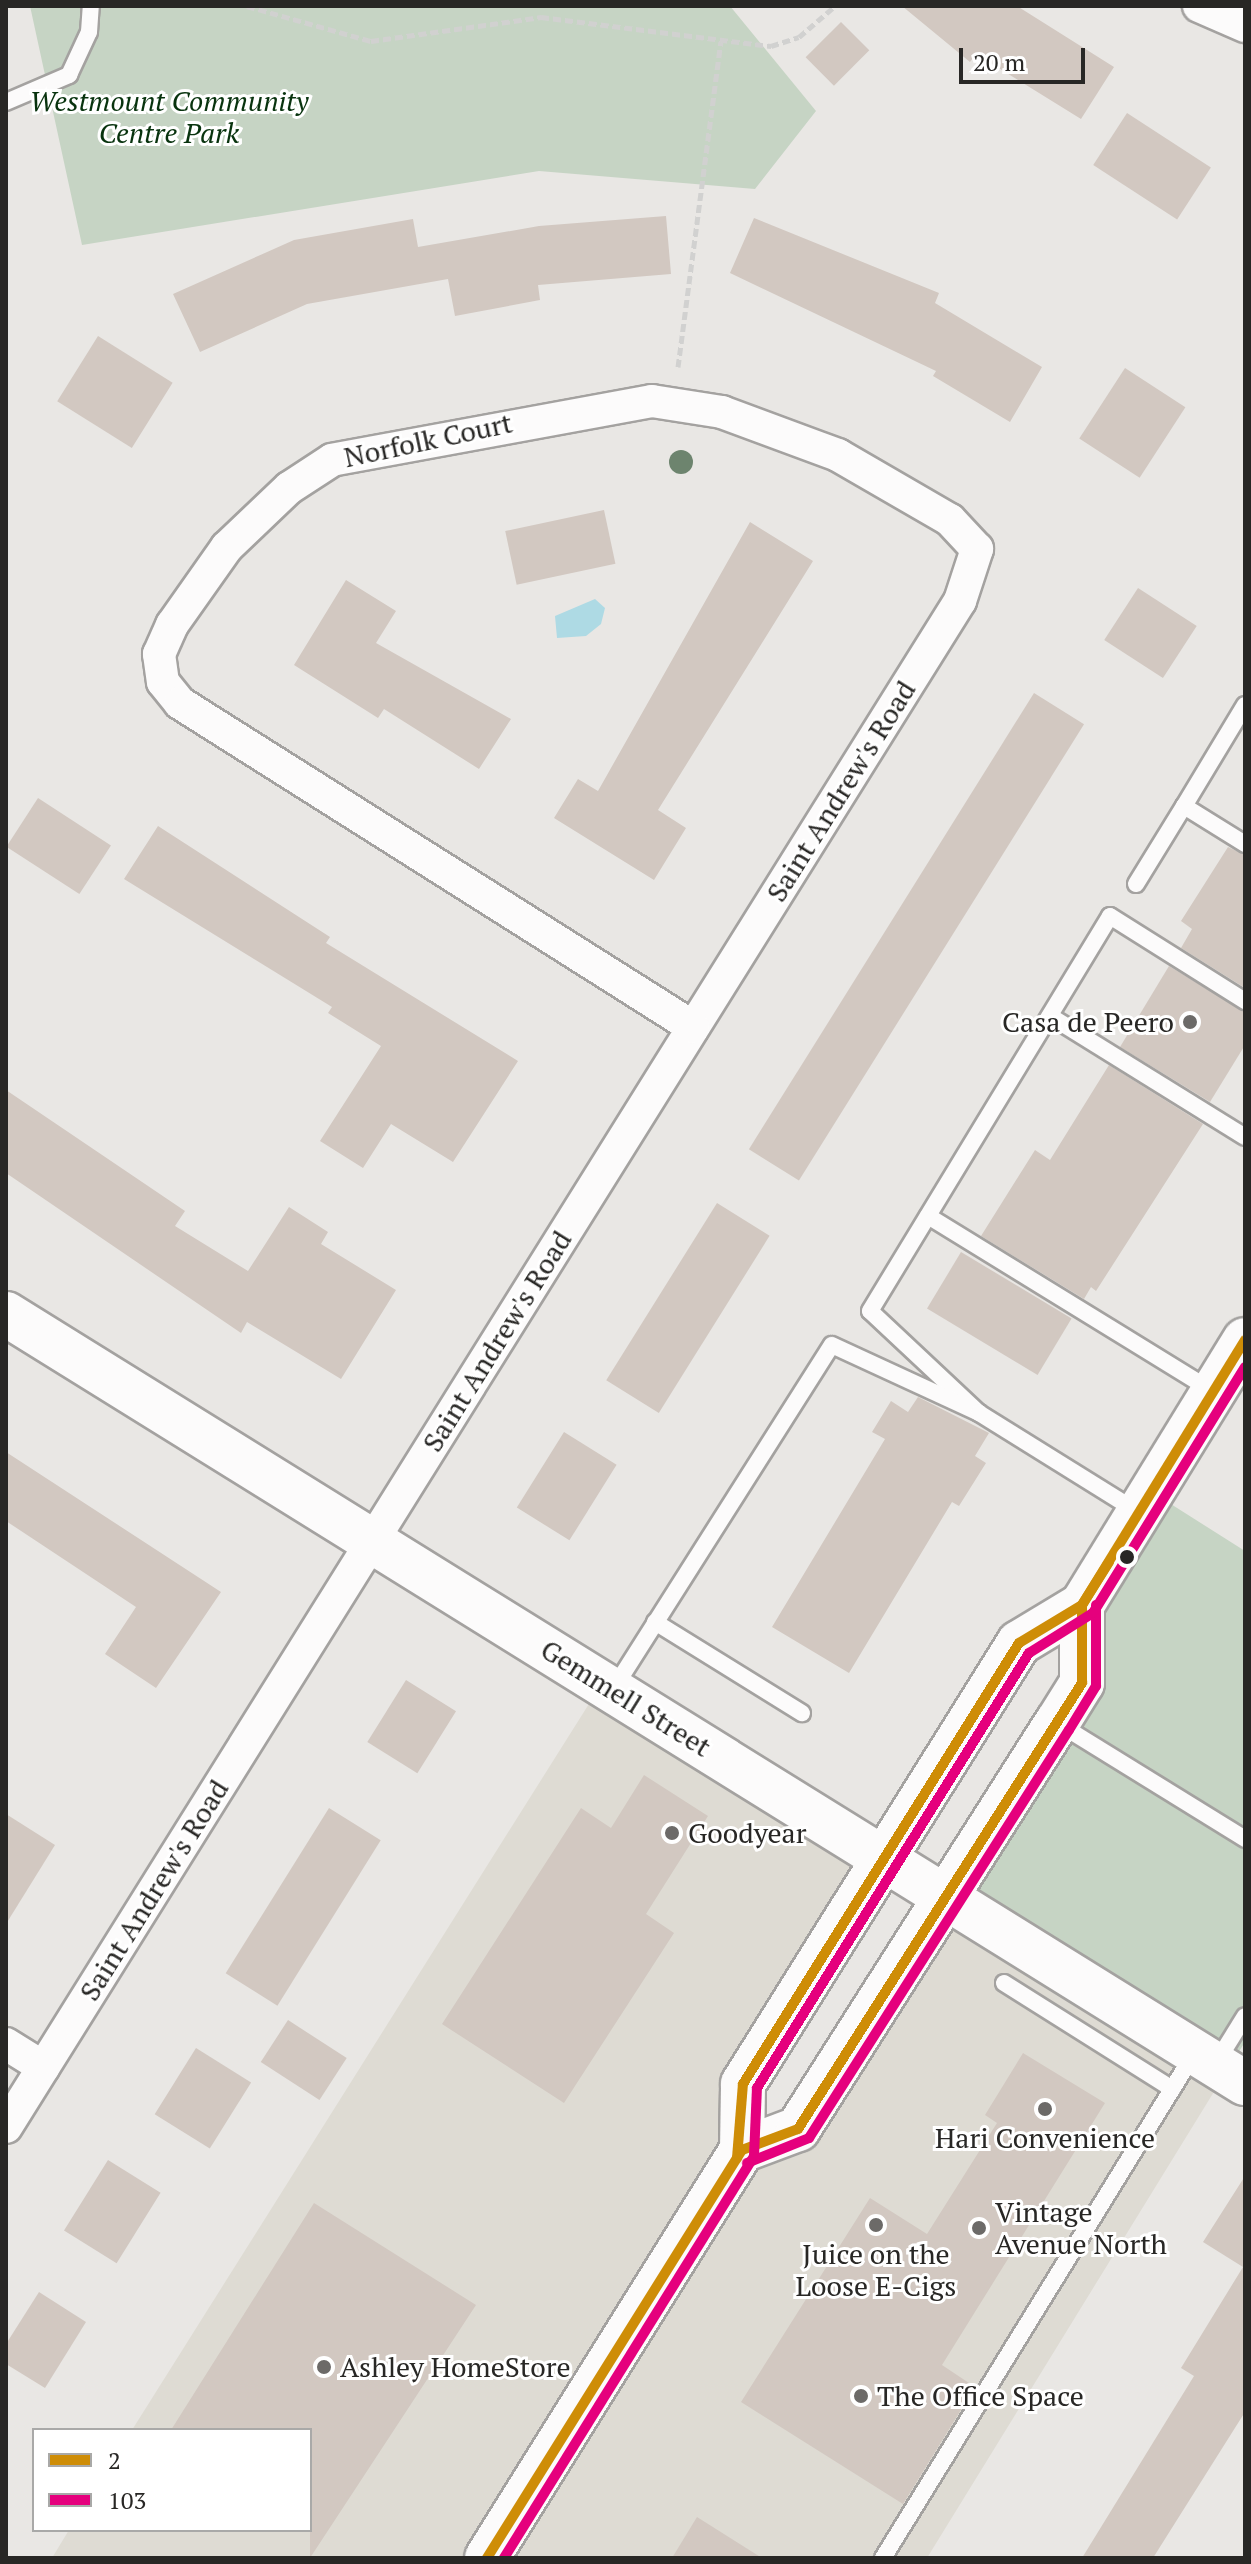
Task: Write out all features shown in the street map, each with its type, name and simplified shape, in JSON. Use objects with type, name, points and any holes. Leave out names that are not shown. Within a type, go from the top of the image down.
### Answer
[{"type":"main road","name":"Gemmell Street","points":[[6,1314],[1218,2066]]},
{"type":"main road","points":[[487,2558],[742,2150],[743,2084],[1019,1643],[1082,1605],[1245,1340]]},
{"type":"main road","points":[[742,2150],[798,2129],[1082,1683],[1082,1605]]},
{"type":"street","points":[[1199,6],[1245,26]]},
{"type":"street","name":"Norfolk Court","points":[[693,1027],[180,703],[163,682],[159,654],[227,547],[289,488],[332,460],[599,405],[673,404],[722,412],[838,455],[950,520],[977,549]]},
{"type":"street","name":"Saint Andrew's Road","points":[[6,2127],[960,601],[977,549]]},
{"type":"street","points":[[6,2044],[43,2067]]},
{"type":"lane","points":[[6,102],[69,75],[89,32],[91,6]]},
{"type":"lane","points":[[1136,884],[1245,705]]},
{"type":"lane","points":[[1184,806],[1245,844]]},
{"type":"lane","points":[[979,1413],[870,1311],[1110,916],[1245,1001]]},
{"type":"lane","points":[[1050,1016],[1245,1137]]},
{"type":"lane","points":[[928,1216],[1213,1392]]},
{"type":"lane","points":[[613,1690],[832,1345],[979,1413],[1139,1513]]},
{"type":"lane","points":[[655,1622],[802,1713]]},
{"type":"lane","points":[[1057,1723],[1245,1839]]},
{"type":"lane","points":[[1004,1983],[1172,2089]]},
{"type":"lane","points":[[883,2558],[1172,2089],[1218,2066],[1245,2016]]},
{"type":"path","points":[[247,6],[371,41],[541,17],[771,46],[799,37],[835,6]]},
{"type":"path","points":[[673,404],[721,42]]},
{"type":"shaded area","points":[[604,1680],[884,1854],[739,2083],[778,2141],[953,1895],[1228,2069],[927,2558],[52,2558],[68,2532],[312,2532],[312,2428],[133,2428]]},
{"type":"green space","name":"Westmount Community Centre Park","points":[[30,6],[730,6],[816,111],[755,189],[539,171],[82,245]]},
{"type":"green space","points":[[1155,1494],[1245,1551],[1245,2042],[1228,2069],[953,1895],[1085,1684],[1086,1606]]},
{"type":"water","points":[[595,599],[605,608],[601,624],[586,636],[557,638],[555,616]]},
{"type":"building","points":[[902,6],[1017,6],[1114,67],[1081,119],[976,54],[970,62]]},
{"type":"building","points":[[841,22],[869,50],[834,86],[806,57]]},
{"type":"building","points":[[1127,113],[1211,167],[1177,219],[1093,165]]},
{"type":"building","points":[[666,216],[671,274],[538,285],[540,300],[455,316],[448,279],[307,304],[200,352],[173,294],[294,240],[413,219],[418,247],[539,226]]},
{"type":"building","points":[[754,218],[939,293],[935,303],[1042,367],[1010,422],[933,376],[936,371],[730,273]]},
{"type":"building","points":[[98,336],[173,383],[132,448],[57,401]]},
{"type":"building","points":[[1125,368],[1185,407],[1140,478],[1079,438]]},
{"type":"building","points":[[604,510],[615,564],[517,585],[505,531]]},
{"type":"building","points":[[750,522],[813,561],[658,810],[686,828],[654,880],[554,818],[578,779],[598,791]]},
{"type":"building","points":[[346,580],[396,611],[376,643],[511,719],[479,769],[384,709],[378,718],[294,665]]},
{"type":"building","points":[[1138,588],[1197,626],[1163,678],[1104,640]]},
{"type":"building","points":[[1034,693],[1084,724],[799,1181],[749,1149]]},
{"type":"building","points":[[38,798],[111,845],[79,894],[6,847]]},
{"type":"building","points":[[158,826],[330,937],[326,943],[518,1061],[453,1162],[391,1124],[363,1168],[320,1141],[381,1046],[328,1013],[332,1007],[124,879]]},
{"type":"building","points":[[1228,847],[1245,855],[1245,988],[1181,948],[1192,929],[1181,921]]},
{"type":"building","name":"Casa de Peero","points":[[1169,966],[1245,1012],[1245,1045],[1210,1102],[1120,1047]]},
{"type":"building","points":[[1109,1065],[1203,1124],[1096,1291],[1091,1287],[1084,1299],[981,1236],[1035,1150],[1050,1160]]},
{"type":"building","points":[[6,1090],[185,1211],[175,1226],[248,1271],[289,1207],[328,1232],[321,1244],[396,1290],[341,1379],[247,1322],[241,1333],[6,1173]]},
{"type":"building","points":[[717,1203],[770,1236],[659,1413],[606,1380]]},
{"type":"building","points":[[961,1252],[1072,1318],[1038,1375],[927,1309]]},
{"type":"building","points":[[918,1397],[989,1433],[975,1456],[986,1463],[959,1506],[952,1502],[849,1673],[772,1627],[885,1439],[872,1432],[891,1401],[908,1412]]},
{"type":"building","points":[[564,1432],[617,1465],[569,1540],[517,1507]]},
{"type":"building","points":[[6,1452],[221,1592],[156,1688],[105,1654],[136,1607],[6,1521]]},
{"type":"building","points":[[406,1680],[456,1711],[417,1773],[367,1742]]},
{"type":"building","points":[[644,1775],[708,1816],[646,1914],[674,1933],[564,2103],[442,2024],[581,1808],[611,1828]]},
{"type":"building","points":[[329,1808],[381,1840],[277,2006],[226,1973]]},
{"type":"building","points":[[6,1814],[55,1845],[6,1924]]},
{"type":"building","points":[[288,2020],[347,2058],[319,2100],[261,2062]]},
{"type":"building","points":[[196,2048],[251,2082],[210,2149],[155,2114]]},
{"type":"building","points":[[1023,2053],[1105,2103],[942,2365],[975,2387],[903,2504],[741,2402],[870,2198],[927,2234],[997,2123],[985,2115]]},
{"type":"building","points":[[108,2160],[161,2193],[117,2263],[64,2230]]},
{"type":"building","points":[[1245,2176],[1245,2412],[1153,2558],[1082,2558],[1194,2376],[1181,2368],[1243,2267],[1203,2242]]},
{"type":"building","name":"Ashley HomeStore","points":[[314,2203],[476,2305],[310,2558],[312,2428],[172,2428]]},
{"type":"building","points":[[39,2292],[86,2322],[45,2388],[6,2364],[6,2344]]},
{"type":"building","points":[[697,2517],[762,2558],[672,2558]]},
{"type":"transit line","name":"2","points":[[487,2558],[742,2150],[798,2129],[1082,1683],[1082,1605],[1245,1340]]},
{"type":"transit line","name":"103","points":[[504,2558],[754,2156],[757,2088],[1029,1653],[1093,1613],[1245,1367]]},
{"type":"transit line","name":"2","points":[[737,2158],[743,2084],[1019,1643],[1082,1605],[1109,1562]]},
{"type":"transit line","name":"103","points":[[747,2163],[809,2138],[1069,1730],[1096,1686],[1096,1605]]},
{"type":"place","name":"Casa de Peero","points":[[1190,1022]]},
{"type":"place","name":"Goodyear","points":[[672,1833]]},
{"type":"place","name":"Hari Convenience","points":[[1045,2109]]},
{"type":"place","name":"Juice on the Loose E-Cigs","points":[[876,2225]]},
{"type":"place","name":"Vintage Avenue North","points":[[979,2228]]},
{"type":"place","name":"Ashley HomeStore","points":[[324,2367]]},
{"type":"place","name":"The Office Space","points":[[861,2396]]}]
